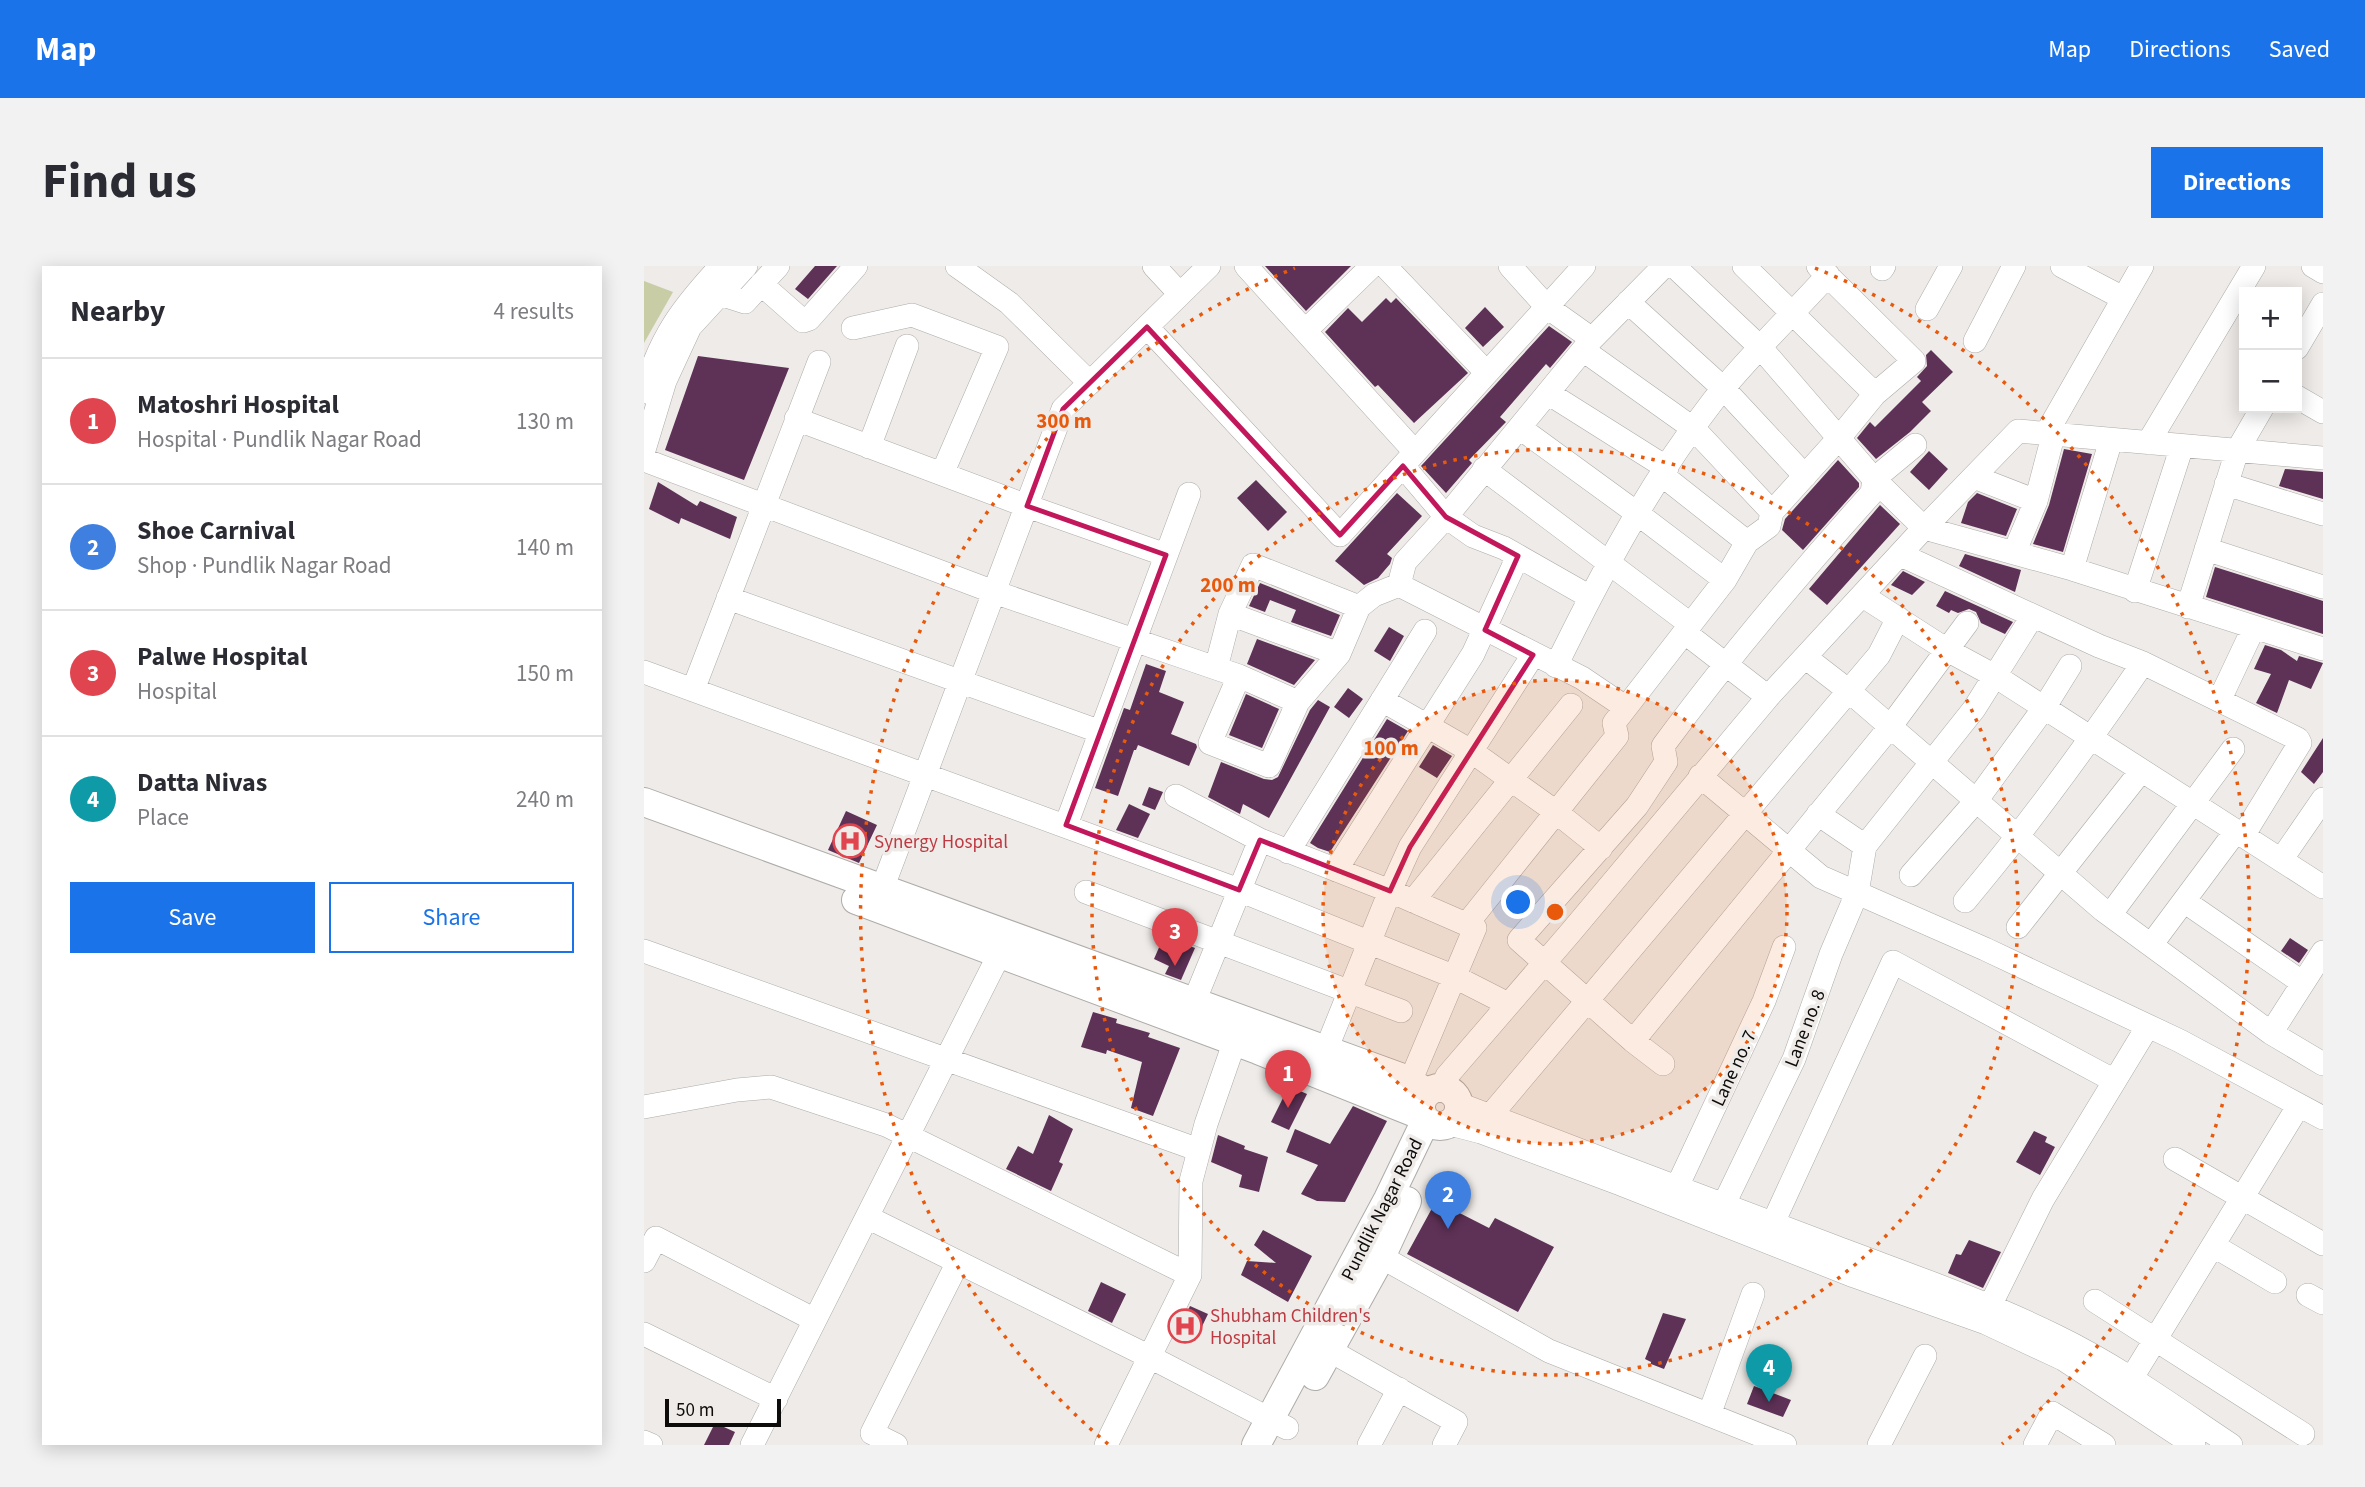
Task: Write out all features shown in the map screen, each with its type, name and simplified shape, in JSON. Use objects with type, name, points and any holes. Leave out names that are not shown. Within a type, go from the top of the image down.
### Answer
[{"type":"main road","points":[[644,803],[883,889],[1004,944],[1194,1002],[1238,1030],[1326,1050],[1435,1106]]},
{"type":"main road","points":[[644,821],[1004,944],[1435,1106]]},
{"type":"main road","name":"Pundlik Nagar Road","points":[[1256,1445],[1278,1431],[1329,1350],[1372,1252],[1388,1199],[1435,1106]]},
{"type":"main road","name":"Pundlik Nagar Road","points":[[1278,1431],[1372,1252]]},
{"type":"street","points":[[644,392],[665,338],[686,304],[721,266]]},
{"type":"street","points":[[644,450],[665,381],[690,327],[746,266]]},
{"type":"street","points":[[720,294],[745,302],[778,266]]},
{"type":"street","points":[[761,285],[803,321],[809,319],[856,266]]},
{"type":"street","points":[[957,266],[1009,303],[1090,383]]},
{"type":"street","points":[[1154,266],[1180,294]]},
{"type":"street","points":[[883,889],[1063,409],[1209,266]]},
{"type":"street","points":[[1246,266],[1305,331],[1409,459],[1446,517],[1473,536],[1518,556],[1590,597]]},
{"type":"street","points":[[1305,331],[1372,266]]},
{"type":"street","points":[[1385,266],[1487,373]]},
{"type":"street","points":[[1510,266],[1547,307],[1588,344],[1694,429],[1772,512]]},
{"type":"street","points":[[1147,327],[1340,535],[1584,266]]},
{"type":"street","points":[[1399,584],[1405,562],[1446,517],[1588,344],[1664,266]]},
{"type":"street","points":[[1674,266],[1761,348],[1874,479],[1924,528],[2072,569],[2323,649]]},
{"type":"street","points":[[1744,266],[1875,394]]},
{"type":"street","points":[[1927,309],[1951,266]]},
{"type":"street","points":[[1975,341],[2014,266]]},
{"type":"street","points":[[2062,266],[2123,298]]},
{"type":"street","points":[[2014,553],[2036,501],[2050,435],[2141,266]]},
{"type":"street","points":[[2148,443],[2254,266]]},
{"type":"street","points":[[2313,266],[2323,272]]},
{"type":"street","points":[[1435,1106],[1455,977],[1475,928],[1471,920],[1617,736],[1614,723],[1725,580],[1747,542],[1769,526],[1772,512],[1839,439],[1875,394],[1914,361],[1823,271],[1794,312],[1724,389],[1664,472],[1608,562],[1556,666]]},
{"type":"street","points":[[1628,302],[1724,389],[1805,476]]},
{"type":"street","points":[[2302,343],[2317,328],[2323,304]]},
{"type":"street","points":[[853,328],[912,314],[997,347],[942,474]]},
{"type":"street","points":[[869,447],[907,346]]},
{"type":"street","points":[[693,690],[819,362]]},
{"type":"street","points":[[1548,394],[1664,472],[1747,542]]},
{"type":"street","points":[[2302,400],[2323,412]]},
{"type":"street","points":[[2188,607],[2237,451],[2259,413]]},
{"type":"street","points":[[796,419],[1166,555]]},
{"type":"street","points":[[1520,428],[1725,580]]},
{"type":"street","points":[[1435,1106],[1447,1076],[1768,696],[2018,431],[2323,458]]},
{"type":"street","points":[[2072,569],[2111,440]]},
{"type":"street","points":[[1663,1064],[1633,1041],[1519,940],[1637,806],[1666,762],[1663,746],[1725,663],[1872,493],[1874,479],[1915,445]]},
{"type":"street","points":[[2135,591],[2182,446]]},
{"type":"street","points":[[644,460],[994,592],[1239,676],[1298,702]]},
{"type":"street","points":[[1485,469],[1608,562],[1725,663],[1768,696]]},
{"type":"street","points":[[1974,477],[2036,501]]},
{"type":"street","points":[[2226,484],[2323,514]]},
{"type":"street","points":[[1066,825],[1189,494]]},
{"type":"street","points":[[2206,549],[2323,587]]},
{"type":"street","points":[[1901,555],[2032,617],[2143,663],[2300,741],[2239,834],[2151,945]]},
{"type":"street","points":[[1336,870],[1473,654],[1518,556]]},
{"type":"street","points":[[1216,668],[1230,614],[1253,565],[1359,607]]},
{"type":"street","points":[[1239,676],[1210,743],[1269,766],[1298,702],[1339,654],[1359,607],[1374,595],[1399,584]]},
{"type":"street","points":[[1399,584],[1582,678],[1625,707]]},
{"type":"street","points":[[1863,596],[1947,650],[1995,676],[2323,887]]},
{"type":"street","points":[[728,598],[1101,732]]},
{"type":"street","points":[[1230,614],[1339,654]]},
{"type":"street","points":[[1818,814],[1865,846],[1974,709],[2032,617]]},
{"type":"street","points":[[1490,1116],[1589,1002],[1879,655],[1898,618]]},
{"type":"street","points":[[1633,1041],[1890,727],[1967,623]]},
{"type":"street","points":[[2220,699],[2254,627]]},
{"type":"street","points":[[1288,852],[1425,631]]},
{"type":"street","points":[[1326,1050],[1410,847],[1533,655]]},
{"type":"street","points":[[1805,657],[1849,691],[2110,915],[2271,1033],[2321,1059]]},
{"type":"street","points":[[1965,901],[2019,838],[2092,739],[2143,663]]},
{"type":"street","points":[[1911,875],[1976,801],[2044,708],[2070,666]]},
{"type":"street","points":[[644,672],[1239,890],[1455,977],[1508,1004]]},
{"type":"street","points":[[1382,700],[1471,751],[1601,848]]},
{"type":"street","points":[[1412,901],[1571,705]]},
{"type":"street","points":[[2110,915],[2232,749]]},
{"type":"street","points":[[2018,927],[2141,771]]},
{"type":"street","points":[[1700,776],[1821,877],[1985,949],[2148,1026],[2323,1118]]},
{"type":"street","points":[[1176,796],[1260,841],[1390,891],[1475,928]]},
{"type":"street","points":[[2281,860],[2323,799]]},
{"type":"street","points":[[1194,1002],[1260,841]]},
{"type":"street","name":"Lane no. 8","points":[[1724,1204],[1794,1059],[1831,954],[1857,893],[1865,846]]},
{"type":"street","points":[[1086,892],[1401,1011]]},
{"type":"street","points":[[2184,901],[2303,983]]},
{"type":"street","points":[[752,1445],[1004,944]]},
{"type":"street","name":"Lane no. 7","points":[[1677,1187],[1765,1001],[1784,947]]},
{"type":"street","points":[[644,951],[1199,1150]]},
{"type":"street","points":[[2271,1033],[2323,951]]},
{"type":"street","points":[[1773,1223],[1894,962],[2113,1080]]},
{"type":"street","points":[[1986,1313],[2043,1199],[2148,1026]]},
{"type":"street","points":[[1106,1445],[1190,1275],[1191,1181],[1206,1124],[1238,1030]]},
{"type":"street","points":[[644,1107],[737,1090],[771,1087],[886,1125],[1190,1275]]},
{"type":"street","points":[[2126,1386],[2299,1105]]},
{"type":"street","points":[[1435,1106],[1490,1116],[1854,1276],[1986,1313],[2058,1337],[2126,1386],[2194,1445]]},
{"type":"street","points":[[1435,1106],[1481,1132],[1610,1171],[1677,1187],[1724,1204],[1986,1313]]},
{"type":"street","points":[[2175,1159],[2323,1244]]},
{"type":"street","points":[[867,1217],[1150,1357],[1278,1431]]},
{"type":"street","points":[[644,1261],[656,1238],[815,1320]]},
{"type":"street","points":[[2214,1247],[2275,1282]]},
{"type":"street","points":[[1372,1252],[1549,1351],[1785,1445]]},
{"type":"street","points":[[897,1445],[872,1433],[958,1262]]},
{"type":"street","points":[[1709,1415],[1753,1294]]},
{"type":"street","points":[[2095,1301],[2303,1434]]},
{"type":"street","points":[[644,1334],[776,1399]]},
{"type":"street","points":[[1329,1350],[1456,1422],[1444,1445]]},
{"type":"street","points":[[1879,1445],[1925,1356]]},
{"type":"street","points":[[2126,1386],[2231,1445]]},
{"type":"street","points":[[1369,1445],[1399,1389]]},
{"type":"street","points":[[2035,1445],[2052,1413],[2104,1445]]},
{"type":"street","points":[[644,1441],[651,1445]]},
{"type":"highlighted area","points":[[1147,327],[1340,535],[1403,466],[1446,517],[1518,556],[1485,630],[1533,655],[1410,847],[1390,891],[1260,840],[1239,890],[1066,825],[1166,555],[1027,506],[1063,409]]},
{"type":"green space","points":[[644,281],[673,292],[644,343]]},
{"type":"building","points":[[815,266],[837,266],[808,299],[795,289]]},
{"type":"building","points":[[1265,266],[1351,266],[1306,311]]},
{"type":"building","points":[[1386,298],[1391,303],[1396,298],[1468,373],[1414,423],[1378,385],[1375,387],[1325,332],[1348,308],[1362,322]]},
{"type":"building","points":[[1485,307],[1504,327],[1483,347],[1465,328]]},
{"type":"building","points":[[1549,326],[1572,342],[1550,368],[1546,364],[1500,417],[1506,422],[1469,460],[1472,463],[1446,493],[1421,466]]},
{"type":"building","points":[[1931,350],[1953,372],[1922,402],[1931,411],[1876,459],[1857,438],[1870,422],[1875,427],[1921,381],[1917,377],[1927,366],[1926,355]]},
{"type":"building","points":[[698,356],[789,368],[744,480],[665,450]]},
{"type":"building","points":[[2064,449],[2092,454],[2063,552],[2033,544],[2049,505]]},
{"type":"building","points":[[1929,451],[1948,469],[1929,490],[1910,472]]},
{"type":"building","points":[[1838,460],[1859,483],[1859,487],[1803,550],[1782,530],[1785,519]]},
{"type":"building","points":[[2285,469],[2323,472],[2323,499],[2279,486]]},
{"type":"building","points":[[1256,480],[1287,512],[1268,531],[1237,498]]},
{"type":"building","points":[[658,482],[697,506],[700,501],[737,517],[730,539],[681,518],[679,524],[649,509]]},
{"type":"building","points":[[1397,493],[1422,516],[1387,554],[1392,558],[1390,564],[1378,578],[1364,585],[1335,561]]},
{"type":"building","points":[[1977,493],[2017,509],[2006,536],[1961,523],[1968,502]]},
{"type":"building","points":[[1880,505],[1900,524],[1827,605],[1809,589]]},
{"type":"building","points":[[1965,554],[2021,570],[2015,592],[1959,566]]},
{"type":"building","points":[[2215,567],[2323,601],[2323,634],[2206,597]]},
{"type":"building","points":[[1903,571],[1925,582],[1912,595],[1891,585]]},
{"type":"building","points":[[1260,583],[1340,615],[1331,636],[1291,622],[1296,610],[1270,600],[1265,612],[1249,606]]},
{"type":"building","points":[[1945,591],[2013,622],[2005,634],[1981,623],[1976,612],[1969,609],[1958,613],[1951,610],[1949,613],[1936,606]]},
{"type":"building","points":[[1389,627],[1404,636],[1390,661],[1374,651]]},
{"type":"building","points":[[1257,639],[1315,660],[1294,685],[1247,664]]},
{"type":"building","points":[[2265,645],[2281,650],[2297,661],[2299,656],[2323,663],[2311,689],[2289,680],[2277,713],[2256,703],[2271,674],[2254,669]]},
{"type":"building","points":[[1146,664],[1166,671],[1159,692],[1184,702],[1171,734],[1196,744],[1197,747],[1189,766],[1138,745],[1118,796],[1095,788],[1124,708],[1130,710]]},
{"type":"building","points":[[1348,688],[1363,699],[1349,718],[1334,707]]},
{"type":"building","points":[[1246,694],[1279,709],[1262,748],[1229,735]]},
{"type":"building","points":[[1318,700],[1330,707],[1269,818],[1243,804],[1240,814],[1208,797],[1221,762],[1264,779],[1272,780],[1278,777],[1310,710]]},
{"type":"building","points":[[1387,719],[1408,731],[1330,852],[1318,848],[1310,843]]},
{"type":"building","points":[[2323,738],[2323,772],[2314,784],[2301,772]]},
{"type":"building","points":[[1433,745],[1452,756],[1437,778],[1419,767]]},
{"type":"building","points":[[1149,787],[1163,792],[1155,810],[1142,805]]},
{"type":"building","points":[[1129,804],[1150,814],[1138,838],[1116,830]]},
{"type":"building","points":[[846,811],[877,825],[859,863],[828,850]]},
{"type":"building","points":[[1164,936],[1195,948],[1181,980],[1165,974],[1169,966],[1154,959]]},
{"type":"building","points":[[2290,938],[2308,950],[2299,963],[2281,951]]},
{"type":"building","points":[[1093,1012],[1117,1019],[1116,1023],[1150,1033],[1148,1037],[1180,1048],[1153,1116],[1131,1108],[1142,1062],[1107,1050],[1106,1054],[1081,1047]]},
{"type":"building","points":[[1289,1086],[1307,1094],[1289,1130],[1271,1122]]},
{"type":"building","points":[[1353,1106],[1387,1121],[1345,1202],[1317,1201],[1301,1194],[1318,1165],[1286,1152],[1295,1129],[1330,1144]]},
{"type":"building","points":[[1049,1115],[1073,1129],[1059,1162],[1063,1164],[1051,1191],[1006,1169],[1018,1146],[1033,1154]]},
{"type":"building","points":[[2034,1131],[2047,1137],[2045,1142],[2055,1147],[2040,1175],[2016,1162]]},
{"type":"building","points":[[1218,1135],[1245,1146],[1244,1149],[1268,1157],[1259,1192],[1239,1187],[1242,1175],[1211,1162]]},
{"type":"building","points":[[1436,1201],[1489,1228],[1495,1218],[1554,1247],[1518,1312],[1407,1254]]},
{"type":"building","points":[[1263,1230],[1312,1256],[1288,1302],[1241,1275],[1247,1261],[1276,1263],[1254,1245]]},
{"type":"building","points":[[1969,1240],[2001,1252],[1983,1288],[1948,1273],[1956,1254],[1961,1255]]},
{"type":"building","points":[[1101,1282],[1126,1294],[1112,1323],[1088,1311]]},
{"type":"building","points":[[1190,1306],[1208,1314],[1195,1341],[1177,1332]]},
{"type":"building","points":[[1663,1313],[1686,1319],[1664,1369],[1645,1359]]},
{"type":"building","points":[[1754,1386],[1791,1400],[1783,1417],[1747,1404]]},
{"type":"building","points":[[715,1423],[735,1432],[729,1445],[704,1445]]},
{"type":"place","name":"Synergy Hospital","points":[[850,841]]},
{"type":"place","name":"Palwe Hospital","points":[[1175,966]]},
{"type":"place","name":"Matoshri Hospital","points":[[1288,1108]]},
{"type":"place","name":"Shoe Carnival","points":[[1448,1229]]},
{"type":"place","name":"Shubham Children's Hospital","points":[[1185,1326]]},
{"type":"place","name":"Datta Nivas","points":[[1769,1402]]}]
